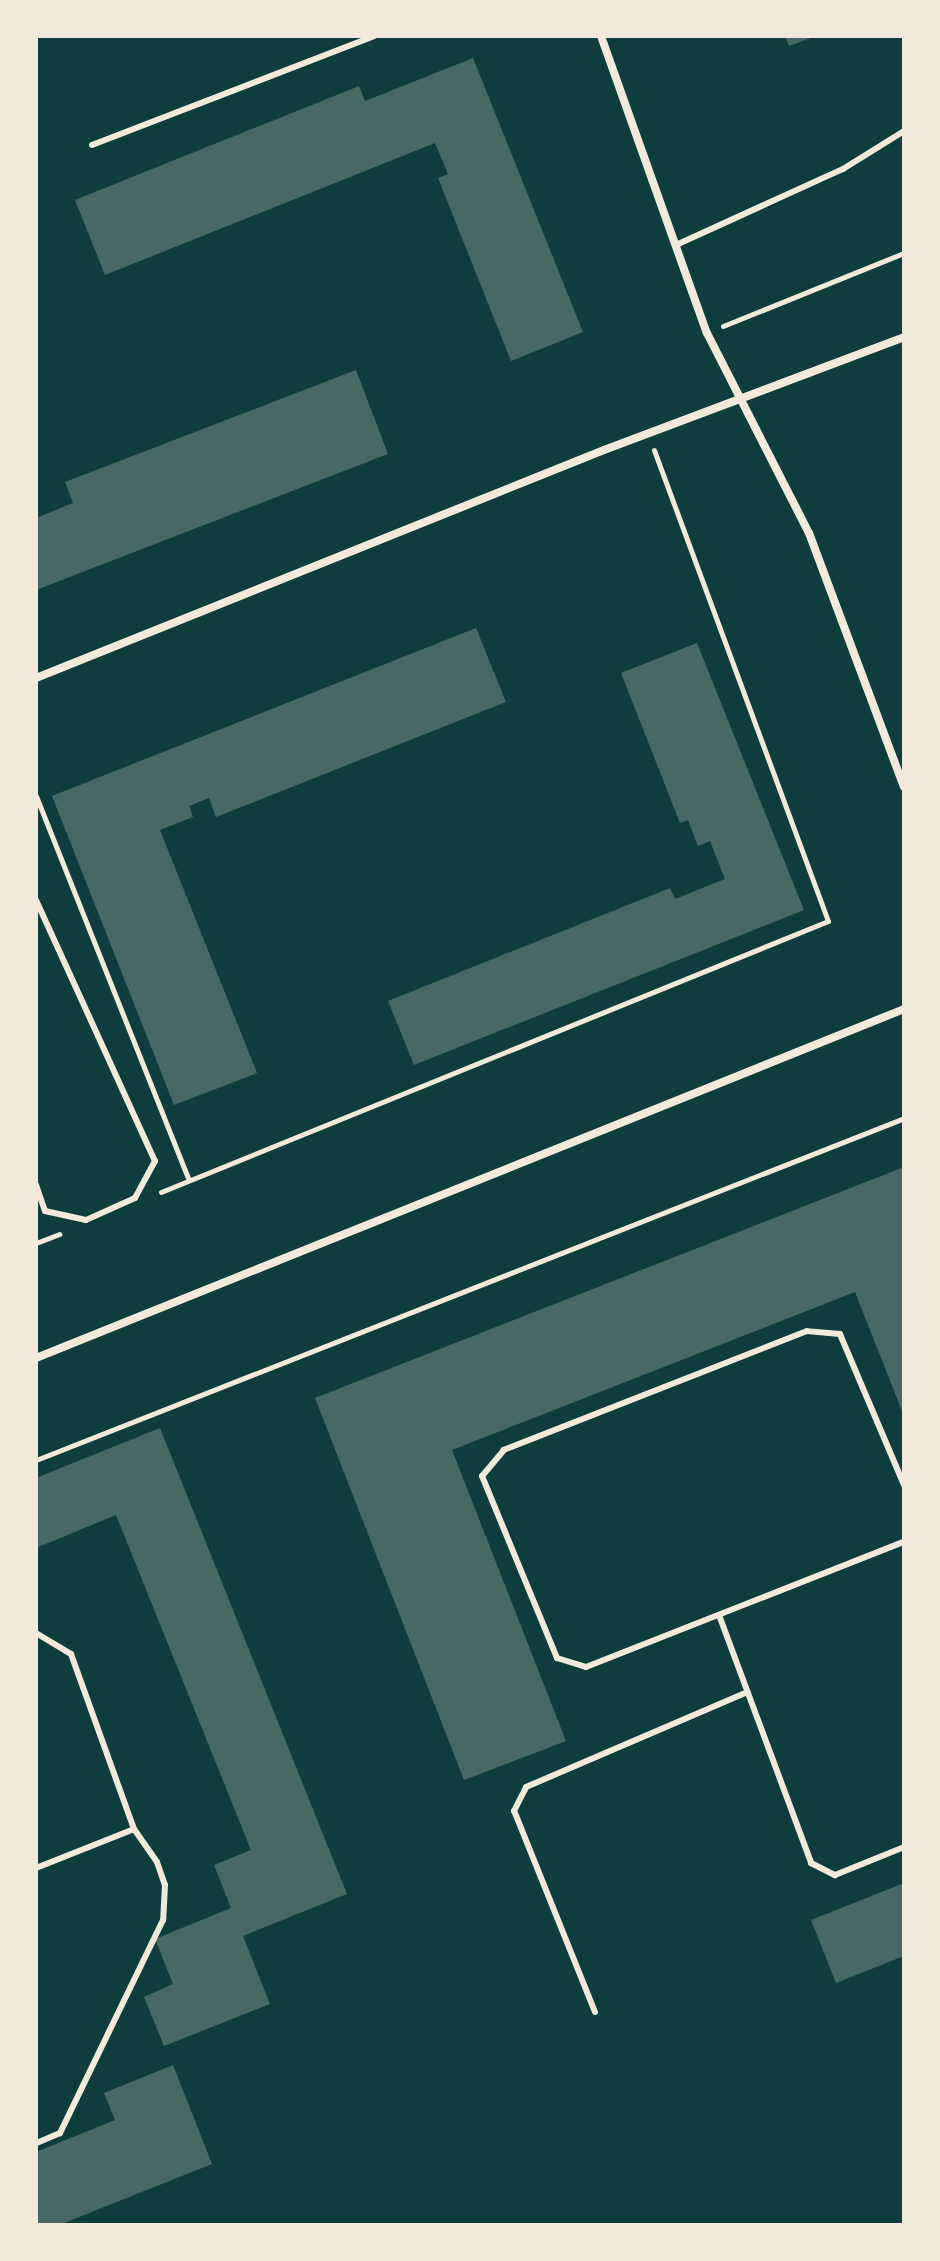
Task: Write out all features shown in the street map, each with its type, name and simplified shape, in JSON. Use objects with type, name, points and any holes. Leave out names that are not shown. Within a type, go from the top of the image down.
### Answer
[{"type":"street","points":[[601,36],[707,333],[745,400],[809,533],[904,787]]},
{"type":"street","points":[[36,678],[648,434],[745,400],[904,337]]},
{"type":"street","points":[[36,1358],[904,1009]]},
{"type":"lane","points":[[92,145],[374,36]]},
{"type":"lane","points":[[676,245],[843,169],[904,131]]},
{"type":"lane","points":[[36,900],[155,1161],[135,1198],[86,1220],[45,1211],[36,1185]]},
{"type":"lane","points":[[904,1485],[840,1334],[807,1331],[504,1450],[482,1476],[557,1658],[586,1667],[904,1542]]},
{"type":"lane","points":[[719,1615],[811,1863],[835,1875],[904,1847]]},
{"type":"lane","points":[[36,1633],[71,1654],[134,1829],[157,1862],[165,1885],[163,1920],[60,2133],[36,2143]]},
{"type":"lane","points":[[595,2012],[514,1811],[526,1787],[748,1692]]},
{"type":"lane","points":[[36,1868],[134,1829]]},
{"type":"path","points":[[707,333],[904,253]]},
{"type":"path","points":[[145,1198],[828,921],[648,434]]},
{"type":"path","points":[[36,796],[189,1180]]},
{"type":"path","points":[[36,1460],[904,1118]]},
{"type":"path","points":[[36,1243],[73,1229]]},
{"type":"building","points":[[785,36],[816,36],[789,46]]},
{"type":"building","points":[[473,58],[583,332],[511,361],[438,178],[448,174],[435,143],[105,275],[75,200],[359,86],[365,101]]},
{"type":"building","points":[[356,370],[388,454],[36,590],[36,518],[73,503],[65,482]]},
{"type":"building","points":[[476,628],[506,702],[216,817],[209,798],[189,806],[193,817],[160,830],[257,1073],[174,1105],[52,796]]},
{"type":"building","points":[[697,643],[804,910],[414,1065],[388,1001],[670,888],[675,899],[725,879],[710,841],[698,846],[688,820],[680,823],[621,673]]},
{"type":"building","points":[[904,1167],[904,1416],[855,1292],[452,1450],[566,1741],[464,1780],[315,1398]]},
{"type":"building","points":[[160,1428],[347,1894],[243,1936],[270,2004],[164,2046],[144,1997],[173,1984],[155,1939],[231,1908],[214,1865],[251,1850],[116,1515],[36,1548],[36,1478]]},
{"type":"building","points":[[904,1883],[904,1956],[836,1983],[811,1920]]},
{"type":"building","points":[[173,2065],[212,2164],[59,2225],[36,2225],[36,2152],[115,2120],[104,2093]]}]
